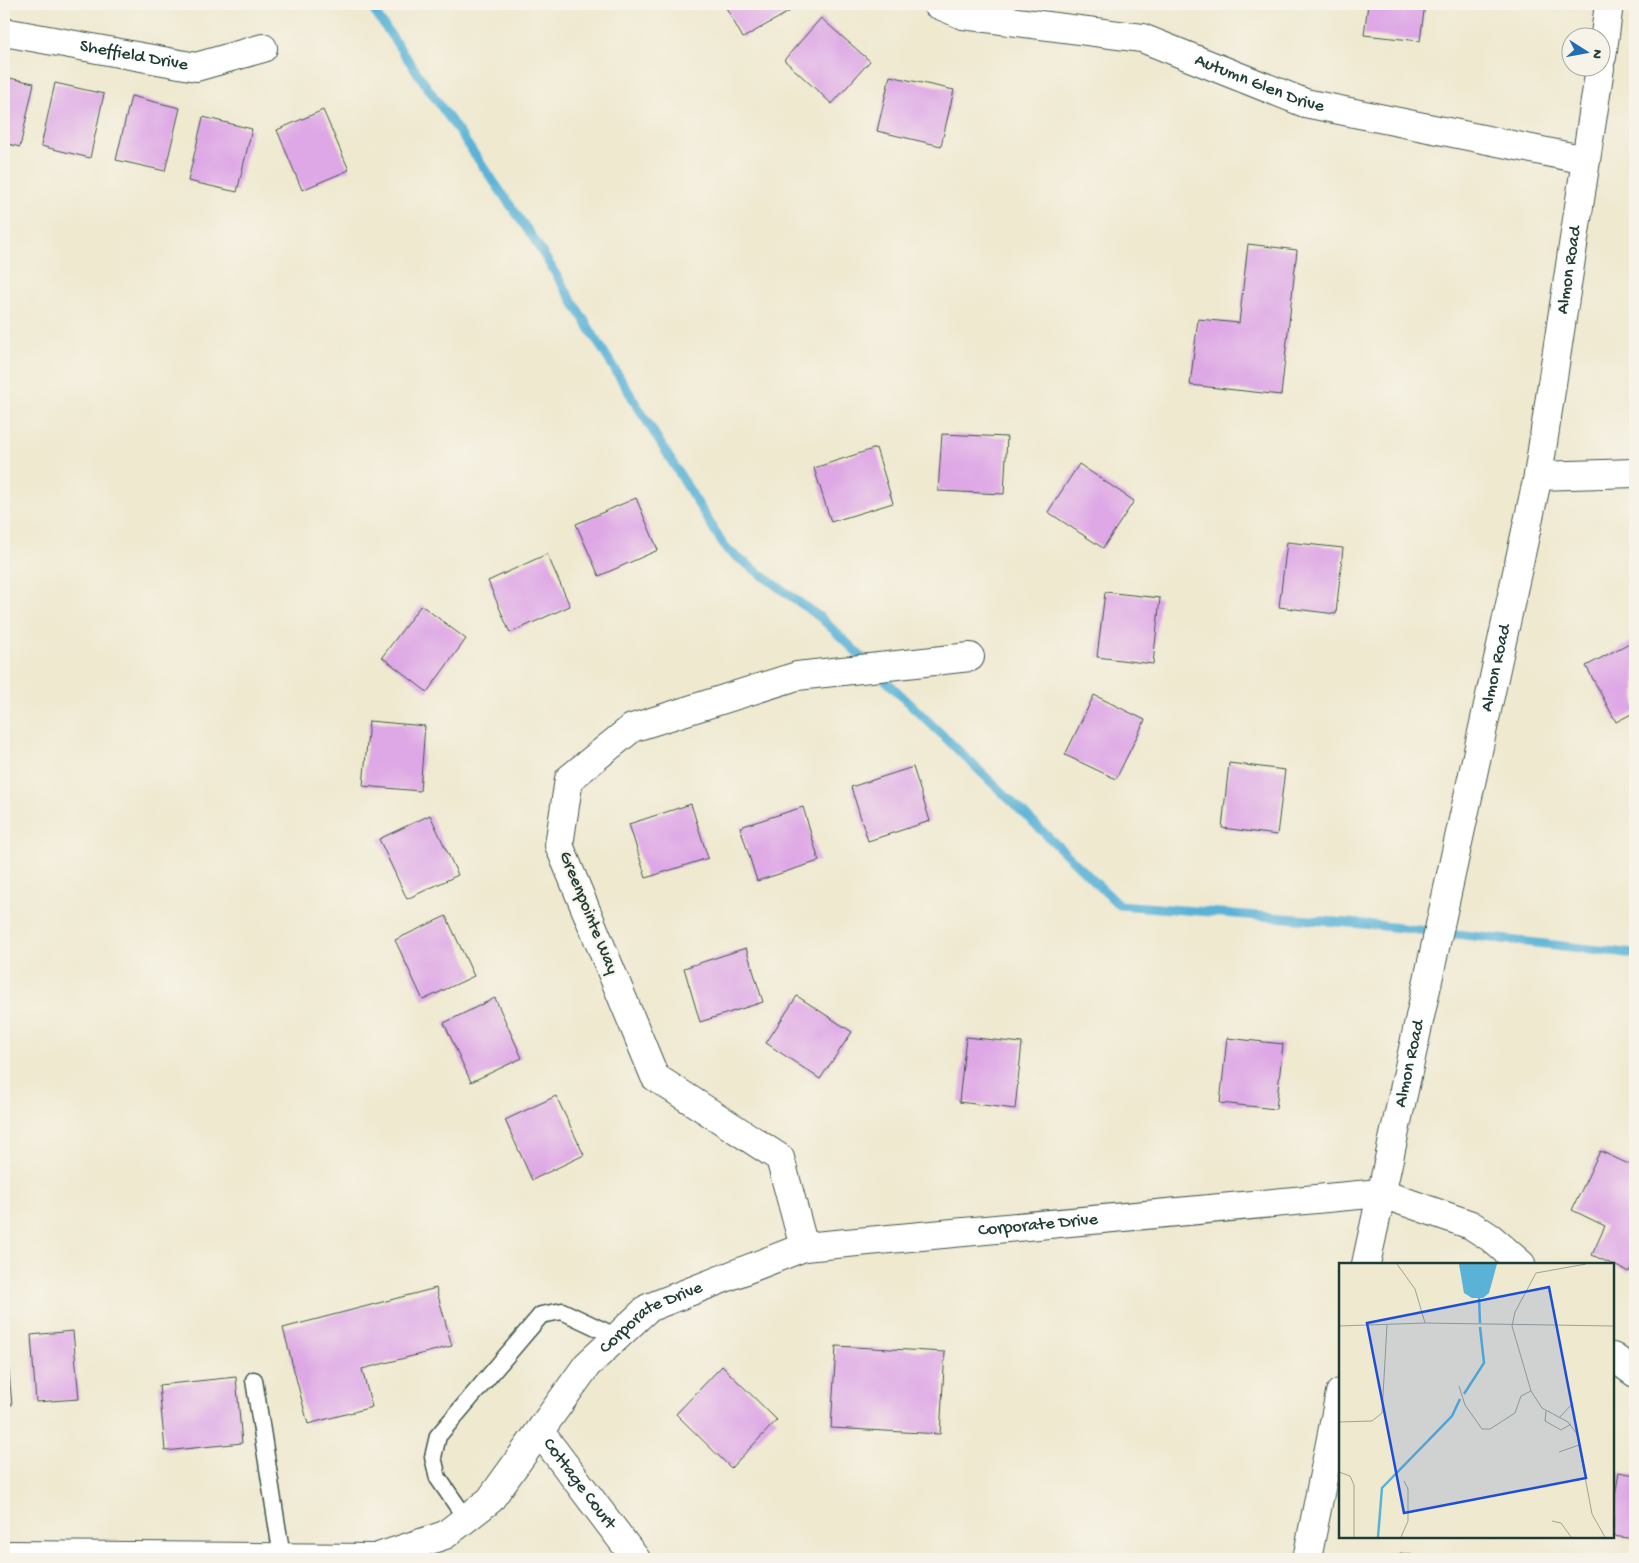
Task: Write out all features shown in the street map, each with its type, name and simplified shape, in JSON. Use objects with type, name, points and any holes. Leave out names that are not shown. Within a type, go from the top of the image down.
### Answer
[{"type":"street","name":"Autumn Glen Drive","points":[[937,4],[963,15],[1142,38],[1305,103],[1586,160]]},
{"type":"street","points":[[1606,28],[1609,4]]},
{"type":"street","name":"Sheffield Drive","points":[[4,32],[196,66],[264,48]]},
{"type":"street","name":"Almon Road","points":[[1366,1263],[1538,476],[1598,78]]},
{"type":"street","points":[[1538,476],[1635,473]]},
{"type":"street","name":"Greenpointe Way","points":[[804,1247],[780,1158],[655,1077],[559,845],[569,778],[632,728],[797,676],[970,657]]},
{"type":"street","points":[[1380,1193],[1471,1225],[1491,1238],[1519,1263]]},
{"type":"street","name":"Corporate Drive","points":[[4,1555],[375,1558],[445,1535],[467,1520],[490,1500],[587,1365],[648,1308],[804,1247],[1380,1193]]},
{"type":"street","points":[[1614,1358],[1635,1374]]},
{"type":"street","points":[[1307,1559],[1339,1398]]},
{"type":"street","name":"Cottage Court","points":[[540,1432],[636,1559]]},
{"type":"lane","points":[[467,1520],[438,1478],[433,1457],[438,1436],[541,1316],[562,1311],[617,1337]]},
{"type":"lane","points":[[254,1380],[282,1557]]},
{"type":"building","points":[[724,4],[789,4],[792,10],[743,38]]},
{"type":"building","points":[[1368,4],[1425,4],[1420,41],[1364,35]]},
{"type":"building","points":[[821,18],[870,61],[832,104],[784,60]]},
{"type":"building","points":[[890,76],[954,90],[941,146],[877,131]]},
{"type":"building","points":[[4,77],[34,83],[20,147],[4,143]]},
{"type":"building","points":[[55,83],[104,94],[90,158],[41,146]]},
{"type":"building","points":[[131,96],[180,108],[165,171],[116,160]]},
{"type":"building","points":[[323,110],[349,170],[302,190],[277,130]]},
{"type":"building","points":[[203,117],[252,129],[237,192],[188,181]]},
{"type":"building","points":[[1248,244],[1297,250],[1281,395],[1190,385],[1198,319],[1239,323]]},
{"type":"building","points":[[942,434],[1007,437],[1004,494],[938,491]]},
{"type":"building","points":[[876,448],[893,503],[831,522],[814,468]]},
{"type":"building","points":[[1079,464],[1134,501],[1103,548],[1048,512]]},
{"type":"building","points":[[636,498],[658,550],[599,576],[576,524]]},
{"type":"building","points":[[1287,542],[1343,548],[1336,614],[1279,607]]},
{"type":"building","points":[[547,554],[570,606],[510,633],[488,581]]},
{"type":"building","points":[[1105,592],[1160,598],[1153,664],[1097,657]]},
{"type":"building","points":[[421,605],[466,639],[427,692],[382,657]]},
{"type":"building","points":[[1635,640],[1635,712],[1616,722],[1586,666]]},
{"type":"building","points":[[1094,695],[1145,720],[1116,779],[1065,755]]},
{"type":"building","points":[[369,721],[425,726],[420,791],[363,786]]},
{"type":"building","points":[[1229,763],[1285,770],[1277,835],[1222,828]]},
{"type":"building","points":[[913,767],[930,821],[868,841],[851,787]]},
{"type":"building","points":[[691,804],[708,858],[646,878],[629,824]]},
{"type":"building","points":[[803,807],[819,861],[757,881],[740,827]]},
{"type":"building","points":[[430,815],[458,875],[407,899],[379,839]]},
{"type":"building","points":[[446,916],[474,976],[423,1000],[395,940]]},
{"type":"building","points":[[746,948],[763,1002],[700,1022],[684,968]]},
{"type":"building","points":[[797,996],[852,1032],[820,1079],[766,1043]]},
{"type":"building","points":[[495,998],[522,1058],[471,1082],[444,1023]]},
{"type":"building","points":[[966,1037],[1022,1043],[1015,1109],[959,1102]]},
{"type":"building","points":[[1227,1038],[1283,1044],[1276,1109],[1220,1103]]},
{"type":"building","points":[[556,1096],[584,1155],[532,1180],[505,1120]]},
{"type":"building","points":[[1600,1151],[1635,1167],[1635,1259],[1629,1272],[1614,1265],[1614,1263],[1609,1263],[1592,1255],[1605,1226],[1572,1210]]},
{"type":"building","points":[[436,1288],[452,1346],[362,1369],[372,1407],[308,1424],[283,1328]]},
{"type":"building","points":[[73,1331],[79,1399],[36,1402],[31,1335]]},
{"type":"building","points":[[4,1339],[6,1339],[12,1405],[4,1406]]},
{"type":"building","points":[[836,1346],[945,1352],[940,1434],[831,1428]]},
{"type":"building","points":[[722,1366],[777,1420],[731,1468],[676,1414]]},
{"type":"building","points":[[236,1377],[242,1443],[165,1451],[159,1385]]},
{"type":"building","points":[[1619,1472],[1635,1475],[1635,1539],[1614,1536],[1614,1502]]},
{"type":"building","points":[[1400,1553],[1427,1558],[1399,1559]]},
{"type":"waterway","points":[[369,4],[534,239],[726,549],[821,618],[868,663]]},
{"type":"waterway","points":[[877,672],[1119,905],[1374,925],[1635,954]]}]
